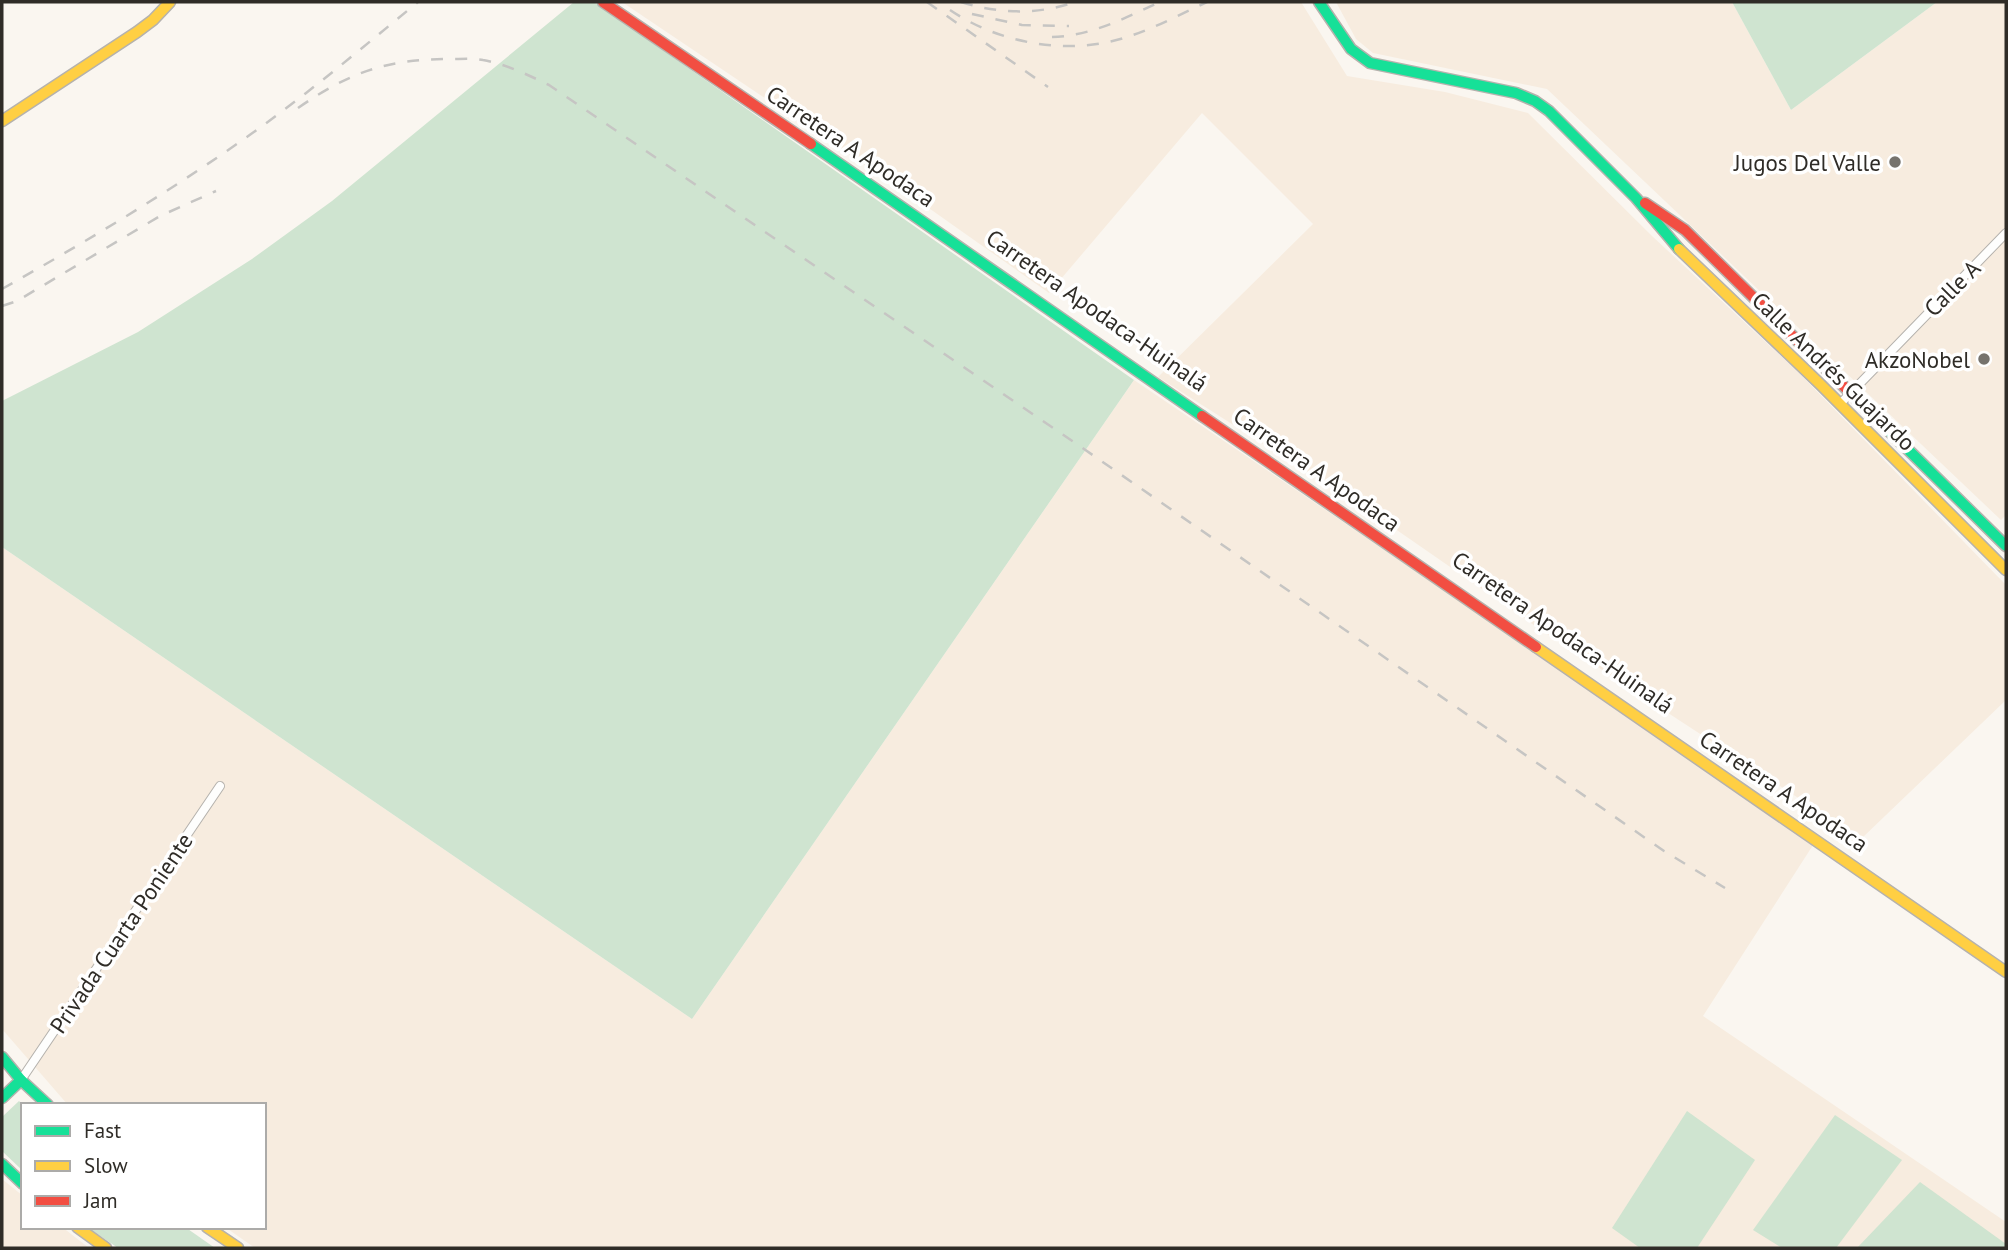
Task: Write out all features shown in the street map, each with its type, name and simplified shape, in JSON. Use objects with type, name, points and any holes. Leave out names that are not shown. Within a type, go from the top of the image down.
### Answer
[{"type":"main road","points":[[2,121],[138,32],[170,2]]},
{"type":"main road","name":"Carretera A Apodaca","points":[[603,2],[1877,880],[2006,972]]},
{"type":"main road","name":"Carretera Apodaca-Huinalá","points":[[612,2],[768,107],[2006,964]]},
{"type":"main road","name":"Calle Andrés Guajardo","points":[[1319,2],[1351,49],[1370,63],[1504,90],[1535,101],[1558,120],[1636,198],[1674,244],[1840,404],[2006,570]]},
{"type":"main road","name":"Calle Andrés Guajardo","points":[[1636,198],[1685,230],[2006,546]]},
{"type":"main road","points":[[2,1057],[21,1080],[46,1103]]},
{"type":"main road","points":[[2,1098],[21,1080]]},
{"type":"main road","points":[[2,1164],[21,1182]]},
{"type":"main road","points":[[80,1229],[106,1248]]},
{"type":"main road","points":[[210,1229],[238,1248]]},
{"type":"street","name":"Calle A","points":[[1840,404],[2006,233]]},
{"type":"street","name":"Privada Cuarta Poniente","points":[[21,1080],[220,786]]},
{"type":"shaded area","points":[[622,2],[1301,2],[1347,76],[1445,92],[1528,113],[1652,236],[1797,371],[2006,585],[2006,700],[1861,839],[1541,630],[1378,517],[1158,377],[1313,224],[1202,113],[1049,293],[933,211]]},
{"type":"shaded area","points":[[1336,2],[1732,2],[1791,110],[1937,2],[2006,2],[2006,515],[2001,520],[1547,89],[1373,53],[1356,39]]},
{"type":"shaded area","points":[[1134,380],[1815,842],[1703,1016],[2006,1222],[2006,1248],[255,1248],[228,1229],[266,1229],[266,1103],[66,1103],[2,1029],[2,547],[692,1019]]},
{"type":"shaded area","points":[[2,1179],[21,1194],[21,1229],[65,1229],[89,1248],[2,1248]]},
{"type":"green space","points":[[574,2],[594,2],[1134,380],[692,1019],[2,547],[2,401],[138,332],[252,259],[332,201]]},
{"type":"green space","points":[[1732,2],[1937,2],[1791,110]]},
{"type":"green space","points":[[19,1101],[21,1103],[21,1169],[2,1151],[2,1117]]},
{"type":"green space","points":[[1687,1111],[1755,1160],[1697,1248],[1640,1248],[1612,1228]]},
{"type":"green space","points":[[1835,1115],[1902,1160],[1836,1248],[1782,1248],[1753,1230]]},
{"type":"green space","points":[[1920,1182],[2006,1244],[2006,1248],[1857,1248]]},
{"type":"green space","points":[[90,1229],[188,1229],[215,1248],[118,1248]]},
{"type":"railway","points":[[2,289],[66,253],[221,155],[336,70],[418,2]]},
{"type":"railway","points":[[927,2],[1048,87]]},
{"type":"railway","points":[[961,2],[1004,11],[1033,11],[1075,2]]},
{"type":"railway","points":[[1052,37],[1094,30],[1160,2]]},
{"type":"railway","points":[[950,10],[970,22],[1013,38],[1059,46],[1082,46],[1127,37],[1207,2]]},
{"type":"railway","points":[[972,14],[1022,25],[1069,26]]},
{"type":"railway","points":[[298,108],[335,85],[370,70],[428,60],[483,60],[508,67],[549,85],[1084,449],[1664,851],[1725,888]]},
{"type":"railway","points":[[2,306],[17,301],[160,216],[216,191]]},
{"type":"traffic: fast","points":[[1319,2],[1351,49],[1370,63],[1516,93],[1535,101],[1549,111],[1636,198],[1679,249]]},
{"type":"traffic: fast","points":[[811,144],[1202,416]]},
{"type":"traffic: fast","points":[[1881,423],[2006,546]]},
{"type":"traffic: fast","points":[[2,1057],[21,1080],[46,1103]]},
{"type":"traffic: fast","points":[[2,1098],[21,1080]]},
{"type":"traffic: fast","points":[[2,1164],[21,1182]]},
{"type":"traffic: slow","points":[[2,121],[137,32],[170,2]]},
{"type":"traffic: slow","points":[[1679,249],[1820,384],[2006,570]]},
{"type":"traffic: slow","points":[[1536,647],[2006,972]]},
{"type":"traffic: slow","points":[[80,1229],[106,1248]]},
{"type":"traffic: slow","points":[[210,1229],[238,1248]]},
{"type":"traffic: jam","points":[[603,2],[811,144]]},
{"type":"traffic: jam","points":[[1645,203],[1685,230],[1881,423]]},
{"type":"traffic: jam","points":[[1202,416],[1536,647]]},
{"type":"place","name":"Jugos Del Valle","points":[[1895,162]]},
{"type":"place","name":"AkzoNobel","points":[[1984,359]]}]
